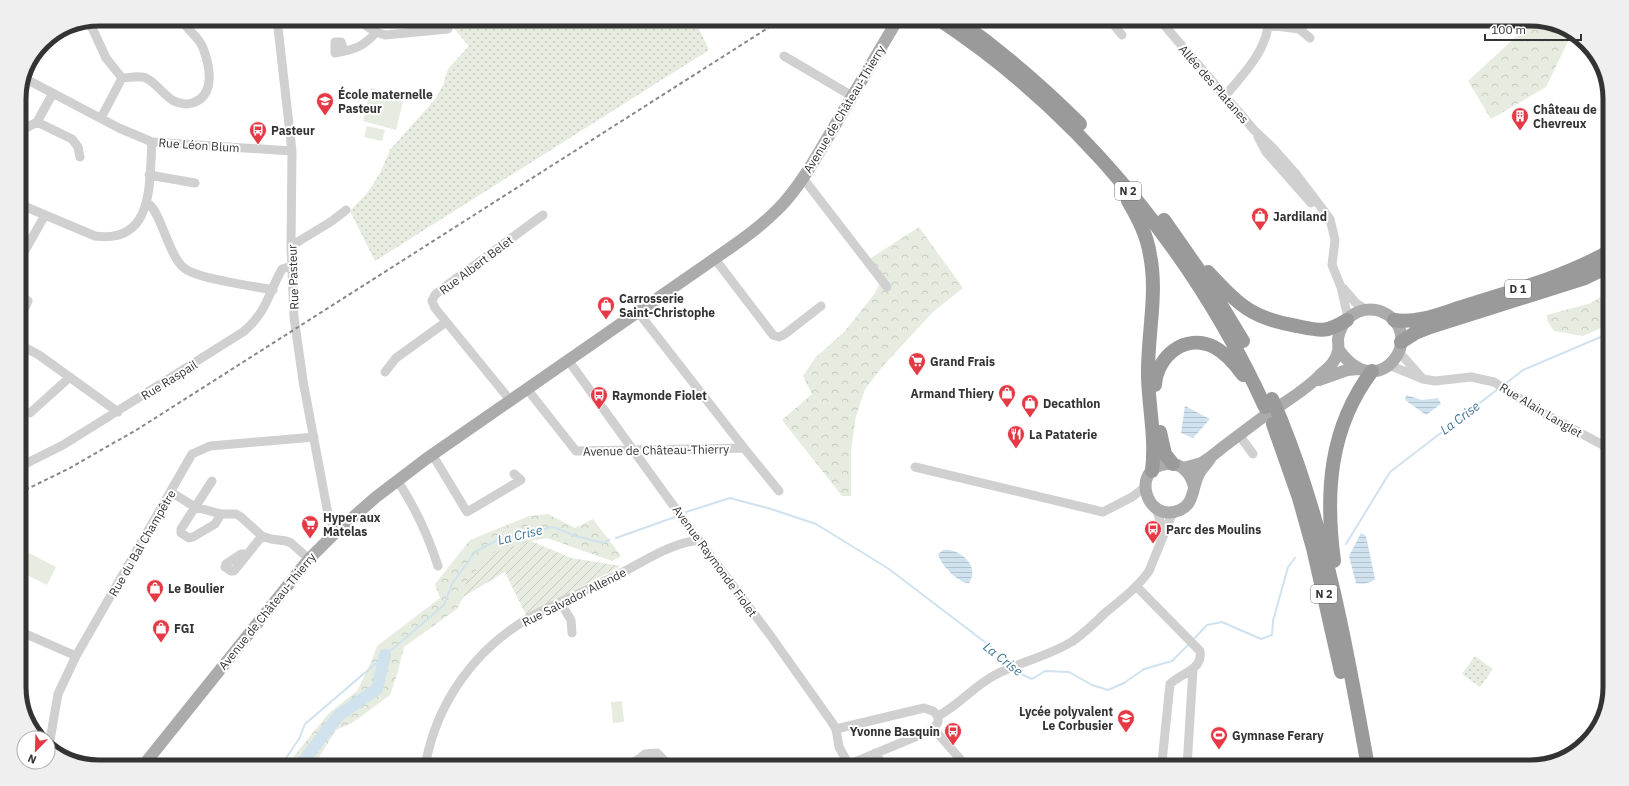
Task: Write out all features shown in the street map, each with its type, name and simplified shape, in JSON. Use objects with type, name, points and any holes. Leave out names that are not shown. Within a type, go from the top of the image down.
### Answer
[{"type":"highway","name":"N 2","points":[[948,26],[981,50],[1024,85],[1064,121],[1107,166],[1147,214],[1188,270],[1269,403]]},
{"type":"highway","name":"N 2","points":[[966,26],[1025,72],[1080,123],[1134,182],[1182,244],[1229,318],[1252,358],[1277,422],[1300,468],[1323,547],[1347,653],[1367,760]]},
{"type":"highway","points":[[1107,166],[1138,219],[1148,245],[1152,263],[1153,298],[1148,366],[1149,394],[1154,438],[1152,471]]},
{"type":"highway","points":[[1182,244],[1235,300],[1260,317],[1282,323],[1322,330],[1335,328],[1347,319]]},
{"type":"highway","name":"D 1","points":[[1394,320],[1411,321],[1502,294],[1564,274],[1603,254]]},
{"type":"highway","name":"D 1","points":[[1400,347],[1415,333],[1430,327],[1585,278],[1603,269]]},
{"type":"highway","points":[[1178,466],[1165,454],[1160,438],[1154,388],[1158,368],[1172,350],[1184,345],[1196,343],[1203,343],[1215,348],[1226,356],[1239,369],[1269,403]]},
{"type":"highway","points":[[1347,653],[1331,534],[1330,484],[1335,456],[1346,420],[1366,370]]},
{"type":"highway","name":"N 2","points":[[1277,422],[1313,548],[1338,655],[1357,760]]},
{"type":"main road","name":"Avenue de Château-Thierry","points":[[148,760],[309,559],[336,532],[397,480],[432,454],[715,259],[765,222],[777,210],[803,178],[894,26]]},
{"type":"main road","points":[[1215,453],[1198,475],[1190,500],[1180,510],[1167,512],[1156,508],[1146,492],[1146,481],[1152,471],[1158,466],[1165,464],[1178,466],[1204,462],[1215,453],[1239,435],[1314,382],[1333,362],[1339,350],[1339,334],[1347,319],[1357,312],[1377,310],[1394,320],[1401,334],[1400,347],[1395,359],[1389,365],[1381,370],[1340,372],[1314,382]]},
{"type":"main road","points":[[1339,350],[1351,365],[1366,370]]},
{"type":"main road","points":[[1178,466],[1192,479],[1194,486]]},
{"type":"street","points":[[91,26],[106,58],[122,78]]},
{"type":"street","points":[[122,78],[146,78],[172,100],[179,103],[189,105],[205,95],[209,86],[209,76],[203,46],[187,26]]},
{"type":"street","name":"Rue Pasteur","points":[[278,26],[292,151],[291,246],[295,324],[303,381],[328,514],[336,532]]},
{"type":"street","points":[[366,26],[376,32],[385,35],[448,29]]},
{"type":"street","points":[[1115,26],[1122,34]]},
{"type":"street","name":"Allée des Platanes","points":[[1165,26],[1254,130],[1266,152],[1309,202],[1324,212],[1330,219],[1335,240],[1332,265],[1341,287],[1347,319]]},
{"type":"street","points":[[1225,96],[1260,53],[1267,38],[1268,26]]},
{"type":"street","points":[[1286,26],[1299,29],[1310,38]]},
{"type":"street","points":[[1299,29],[1303,26]]},
{"type":"street","points":[[344,51],[353,50],[369,40],[376,32]]},
{"type":"street","points":[[784,56],[852,96]]},
{"type":"street","points":[[101,118],[122,78]]},
{"type":"street","name":"Rue Léon Blum","points":[[29,81],[119,128],[152,142],[292,151]]},
{"type":"street","points":[[26,128],[37,122],[53,93]]},
{"type":"street","points":[[37,122],[72,140],[78,147],[80,157]]},
{"type":"street","points":[[26,207],[95,236],[105,237],[124,233],[139,221],[147,203],[152,142]]},
{"type":"street","points":[[149,175],[195,183]]},
{"type":"street","name":"Avenue de Château-Thierry","points":[[803,178],[886,287]]},
{"type":"street","points":[[147,203],[151,205],[156,213],[172,252],[185,269],[198,275],[273,290]]},
{"type":"street","points":[[291,246],[332,221],[346,210]]},
{"type":"street","points":[[26,249],[45,215]]},
{"type":"street","name":"Rue Albert Belet","points":[[510,400],[432,304],[432,298],[543,215]]},
{"type":"street","points":[[715,259],[773,335],[779,337],[785,334],[821,306]]},
{"type":"street","name":"Rue Raspail","points":[[26,464],[63,445],[118,412],[243,332],[255,321],[263,310],[282,269],[292,266]]},
{"type":"street","name":"Allée des Platanes","points":[[1341,287],[1356,303],[1367,310]]},
{"type":"street","name":"Avenue de Château-Thierry","points":[[638,312],[779,491]]},
{"type":"street","points":[[385,372],[396,358],[446,322]]},
{"type":"street","points":[[1400,347],[1423,379]]},
{"type":"street","points":[[26,350],[39,355],[118,412]]},
{"type":"street","name":"Avenue Raymonde Fiolet","points":[[568,360],[635,450],[691,530],[770,635],[836,729],[839,746],[844,760]]},
{"type":"street","name":"Rue Alain Langlet","points":[[1389,365],[1423,379],[1435,381],[1471,377],[1494,382],[1542,412],[1603,445]]},
{"type":"street","points":[[30,413],[70,377]]},
{"type":"street","name":"Avenue de Château-Thierry","points":[[527,389],[576,451],[744,448]]},
{"type":"street","points":[[1239,435],[1254,454]]},
{"type":"street","name":"Rue du Bal Champêtre","points":[[52,730],[58,694],[76,656],[192,454],[210,446],[314,437]]},
{"type":"street","points":[[432,454],[467,512],[521,480],[514,474]]},
{"type":"street","points":[[915,467],[1099,512],[1112,509],[1132,497],[1146,492]]},
{"type":"street","points":[[397,480],[418,514],[438,566]]},
{"type":"street","points":[[212,481],[181,529],[181,533],[189,538],[215,524],[221,514]]},
{"type":"street","points":[[171,492],[195,507],[221,514],[236,514],[262,536],[291,543],[309,559]]},
{"type":"street","points":[[1156,508],[1160,522],[1159,544]]},
{"type":"street","points":[[938,716],[952,709],[984,682],[1023,662],[1039,657],[1072,641],[1136,586],[1153,562],[1173,512]]},
{"type":"street","name":"Rue Salvador Allende","points":[[678,544],[691,530]]},
{"type":"street","points":[[247,554],[262,536]]},
{"type":"street","name":"Rue Salvador Allende","points":[[426,760],[430,740],[440,715],[452,693],[469,668],[500,638],[533,616],[614,577],[659,553],[678,544],[699,540]]},
{"type":"street","points":[[1136,586],[1191,642],[1200,652],[1201,657],[1200,662],[1193,669],[1177,678],[1170,684],[1162,760]]},
{"type":"street","points":[[560,602],[571,620],[572,633]]},
{"type":"street","points":[[26,634],[76,656]]},
{"type":"street","points":[[1187,760],[1193,669]]},
{"type":"street","points":[[836,729],[924,708],[933,711],[938,716],[938,722],[934,729],[860,760]]},
{"type":"street","points":[[934,729],[962,760]]},
{"type":"street","points":[[637,760],[645,754],[657,753],[663,760]]},
{"type":"street","points":[[875,753],[880,760]]},
{"type":"green space","points":[[452,26],[697,26],[709,50],[375,261],[350,211],[368,192],[380,173],[390,150],[436,98],[443,85],[448,69],[469,46]]},
{"type":"green space","points":[[1528,26],[1544,27],[1570,38],[1546,87],[1491,119],[1468,81]]},
{"type":"green space","points":[[371,88],[404,97],[396,130],[363,121]]},
{"type":"green space","points":[[367,126],[385,130],[382,141],[364,137]]},
{"type":"green space","points":[[919,227],[963,288],[933,312],[883,366],[865,389],[856,416],[851,451],[851,496],[842,496],[782,420],[812,394],[803,376],[815,358],[845,331],[875,293],[882,278],[868,260]]},
{"type":"green space","points":[[1603,295],[1603,327],[1583,336],[1554,331],[1547,320],[1547,315],[1591,303]]},
{"type":"green space","points":[[548,514],[575,528],[593,519],[621,556],[612,561],[547,538],[531,541],[467,583],[463,597],[457,609],[404,647],[390,695],[352,723],[336,730],[317,760],[291,760],[329,713],[357,691],[377,646],[440,598],[435,584],[470,540],[529,516]]},
{"type":"green space","points":[[531,541],[571,558],[621,566],[526,615],[505,572],[463,597],[466,583],[489,554]]},
{"type":"green space","points":[[26,552],[56,567],[47,585],[26,574]]},
{"type":"green space","points":[[1475,656],[1493,669],[1480,687],[1462,674]]},
{"type":"green space","points":[[622,701],[624,722],[613,723],[611,702]]},
{"type":"water","points":[[1406,395],[1422,400],[1438,398],[1441,404],[1426,415],[1405,400]]},
{"type":"water","points":[[1185,406],[1210,419],[1193,438],[1181,433]]},
{"type":"water","points":[[1361,533],[1366,536],[1375,579],[1369,583],[1361,584],[1356,583],[1349,556]]},
{"type":"water","points":[[943,550],[956,552],[966,559],[972,570],[972,577],[969,583],[955,577],[942,563],[938,554]]},
{"type":"waterway","name":"La Crise","points":[[1504,385],[1523,370],[1603,336]]},
{"type":"waterway","name":"La Crise","points":[[1346,544],[1390,472],[1498,389]]},
{"type":"waterway","name":"La Crise","points":[[686,512],[730,498],[771,509],[816,524],[889,569],[990,646],[1011,665]]},
{"type":"waterway","name":"La Crise","points":[[616,538],[675,517]]},
{"type":"waterway","name":"La Crise","points":[[285,760],[299,739],[305,724],[444,605],[452,584],[475,552],[499,539],[553,527],[576,536],[603,543],[609,540]]},
{"type":"waterway","name":"La Crise","points":[[1193,640],[1207,625],[1222,622],[1261,639],[1272,635],[1273,621],[1288,567],[1295,558]]},
{"type":"waterway","name":"La Crise","points":[[1016,669],[1023,675],[1032,679],[1045,671],[1069,672],[1092,685],[1108,690],[1124,683],[1144,669],[1172,661],[1190,643]]},
{"type":"waterway","name":"La Crise","points":[[304,760],[339,715],[377,689],[385,655]]},
{"type":"railway","points":[[26,490],[68,469],[138,429],[771,26]]},
{"type":"place","name":"École maternelle Pasteur","points":[[325,116]]},
{"type":"place","name":"Château de Chevreux","points":[[1520,131]]},
{"type":"place","name":"Pasteur","points":[[258,145]]},
{"type":"place","name":"Jardiland","points":[[1260,231]]},
{"type":"place","name":"Carrosserie Saint-Christophe","points":[[606,320]]},
{"type":"place","name":"Grand Frais","points":[[917,376]]},
{"type":"place","name":"Armand Thiery","points":[[1007,408]]},
{"type":"place","name":"Raymonde Fiolet","points":[[599,410]]},
{"type":"place","name":"Decathlon","points":[[1030,418]]},
{"type":"place","name":"La Pataterie","points":[[1016,449]]},
{"type":"place","name":"Hyper aux Matelas","points":[[310,539]]},
{"type":"place","name":"Parc des Moulins","points":[[1153,544]]},
{"type":"place","name":"Le Boulier","points":[[155,603]]},
{"type":"place","name":"FGI","points":[[161,643]]},
{"type":"place","name":"Lycée polyvalent Le Corbusier","points":[[1126,733]]},
{"type":"place","name":"Yvonne Basquin","points":[[953,746]]},
{"type":"place","name":"Gymnase Ferary","points":[[1219,750]]}]
